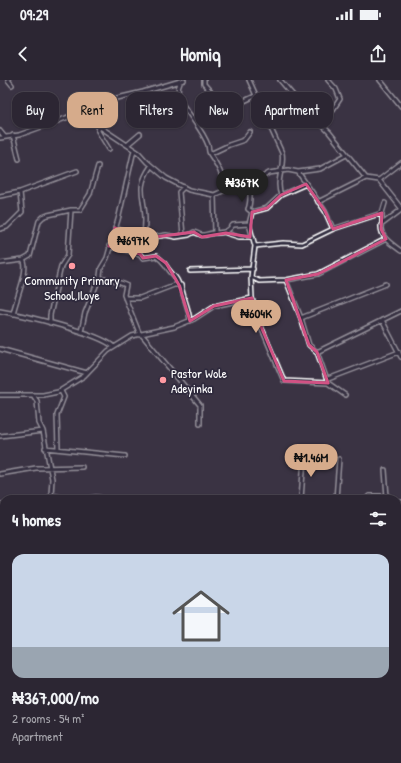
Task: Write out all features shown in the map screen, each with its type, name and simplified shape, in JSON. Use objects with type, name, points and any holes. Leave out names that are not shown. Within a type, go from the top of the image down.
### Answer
[{"type":"street","points":[[8,80],[12,85]]},
{"type":"street","points":[[118,98],[180,83],[184,80]]},
{"type":"street","points":[[204,80],[212,92]]},
{"type":"street","points":[[250,80],[254,92]]},
{"type":"street","points":[[280,80],[290,92]]},
{"type":"street","points":[[328,80],[336,89],[340,99],[333,110]]},
{"type":"street","points":[[380,80],[401,106]]},
{"type":"street","points":[[180,83],[177,91],[182,106],[194,119],[208,146],[210,154],[218,164],[224,182],[224,190]]},
{"type":"street","points":[[0,138],[4,136],[13,136],[67,117]]},
{"type":"street","points":[[99,128],[98,131],[108,149]]},
{"type":"street","points":[[102,128],[139,153],[151,166],[166,178],[184,187],[214,194],[243,182],[252,183]]},
{"type":"street","points":[[270,128],[282,153],[284,161],[278,182],[281,195]]},
{"type":"street","points":[[325,128],[366,178]]},
{"type":"street","points":[[0,131],[4,136]]},
{"type":"street","points":[[210,154],[229,144],[244,140],[250,132]]},
{"type":"street","points":[[127,145],[140,134]]},
{"type":"street","points":[[13,136],[19,159]]},
{"type":"street","points":[[80,332],[85,313],[100,276],[115,228],[127,184],[127,178],[131,168],[131,158],[134,150]]},
{"type":"street","points":[[131,158],[139,153]]},
{"type":"street","points":[[252,212],[248,209],[250,204],[249,189],[252,183],[265,174],[288,170],[298,172],[320,169],[346,155]]},
{"type":"street","points":[[379,180],[401,163]]},
{"type":"street","points":[[0,263],[23,260],[30,256],[39,222],[43,217],[71,210],[80,210],[90,194],[98,166]]},
{"type":"street","points":[[145,238],[144,208],[141,196],[143,181],[151,166]]},
{"type":"street","points":[[0,196],[20,192],[77,171]]},
{"type":"street","points":[[298,172],[325,211],[333,229]]},
{"type":"street","points":[[318,202],[366,178],[379,180],[401,209],[381,225]]},
{"type":"street","points":[[224,182],[231,187]]},
{"type":"street","points":[[252,212],[267,208],[281,195],[306,184]]},
{"type":"street","points":[[183,235],[179,192],[184,187]]},
{"type":"street","points":[[0,229],[12,223],[22,212],[20,192]]},
{"type":"street","points":[[214,194],[215,233]]},
{"type":"street","points":[[385,202],[382,213],[382,235],[401,251]]},
{"type":"street","points":[[50,323],[50,315],[61,266],[68,255],[71,210]]},
{"type":"street","points":[[252,212],[249,224],[255,246],[251,290],[252,298],[260,324],[284,381],[328,381],[399,352]]},
{"type":"street","points":[[255,246],[283,243],[302,244],[333,229],[382,213]]},
{"type":"street","points":[[12,223],[13,228]]},
{"type":"street","points":[[226,233],[233,225],[249,224]]},
{"type":"street","points":[[115,228],[145,238],[183,235],[194,232],[203,236],[215,233],[226,233],[239,237],[253,237]]},
{"type":"street","points":[[253,278],[286,280],[318,274],[386,239]]},
{"type":"street","points":[[109,246],[140,254],[143,258],[156,256],[166,262],[169,270],[178,278],[179,285],[181,285],[183,296],[189,309],[190,321]]},
{"type":"street","points":[[13,314],[16,300],[26,272],[26,263],[23,260]]},
{"type":"street","points":[[190,271],[253,269]]},
{"type":"street","points":[[100,276],[102,278],[111,279],[115,282],[126,285],[125,298],[141,335],[200,405],[200,424]]},
{"type":"street","points":[[286,280],[301,318],[309,345],[317,352],[328,381],[345,395]]},
{"type":"street","points":[[301,318],[386,284]]},
{"type":"street","points":[[125,298],[140,298],[174,285],[179,285]]},
{"type":"street","points":[[0,395],[40,395],[61,391],[87,373],[114,347],[132,336],[174,327],[190,321],[214,306],[252,298]]},
{"type":"street","points":[[0,311],[80,332],[108,341],[114,347]]},
{"type":"street","points":[[317,352],[401,311]]},
{"type":"street","points":[[382,320],[401,357]]},
{"type":"street","points":[[0,349],[87,373]]},
{"type":"street","points":[[58,448],[57,415],[64,397],[61,391]]},
{"type":"street","points":[[33,395],[37,401],[39,423],[43,431],[44,448],[52,479],[51,495]]},
{"type":"street","points":[[37,401],[40,395]]},
{"type":"street","points":[[0,436],[43,431]]},
{"type":"street","points":[[44,448],[58,448],[125,456]]},
{"type":"street","points":[[301,495],[304,458]]},
{"type":"street","points":[[336,495],[339,459]]},
{"type":"street","points":[[0,474],[49,467],[82,467]]},
{"type":"street","points":[[385,470],[388,495]]},
{"type":"highlighted area","points":[[306,184],[325,211],[333,229],[382,213],[381,229],[386,239],[318,274],[286,280],[309,345],[317,352],[328,383],[284,381],[260,324],[252,298],[214,306],[190,321],[179,285],[166,263],[156,256],[143,258],[140,254],[109,246],[115,228],[147,238],[194,232],[202,237],[226,233],[250,237],[252,212],[267,208],[281,195]]},
{"type":"place","name":"Community Primary School,Iloye","points":[[72,266]]},
{"type":"place","name":"Pastor Wole Adeyinka","points":[[163,380]]}]
